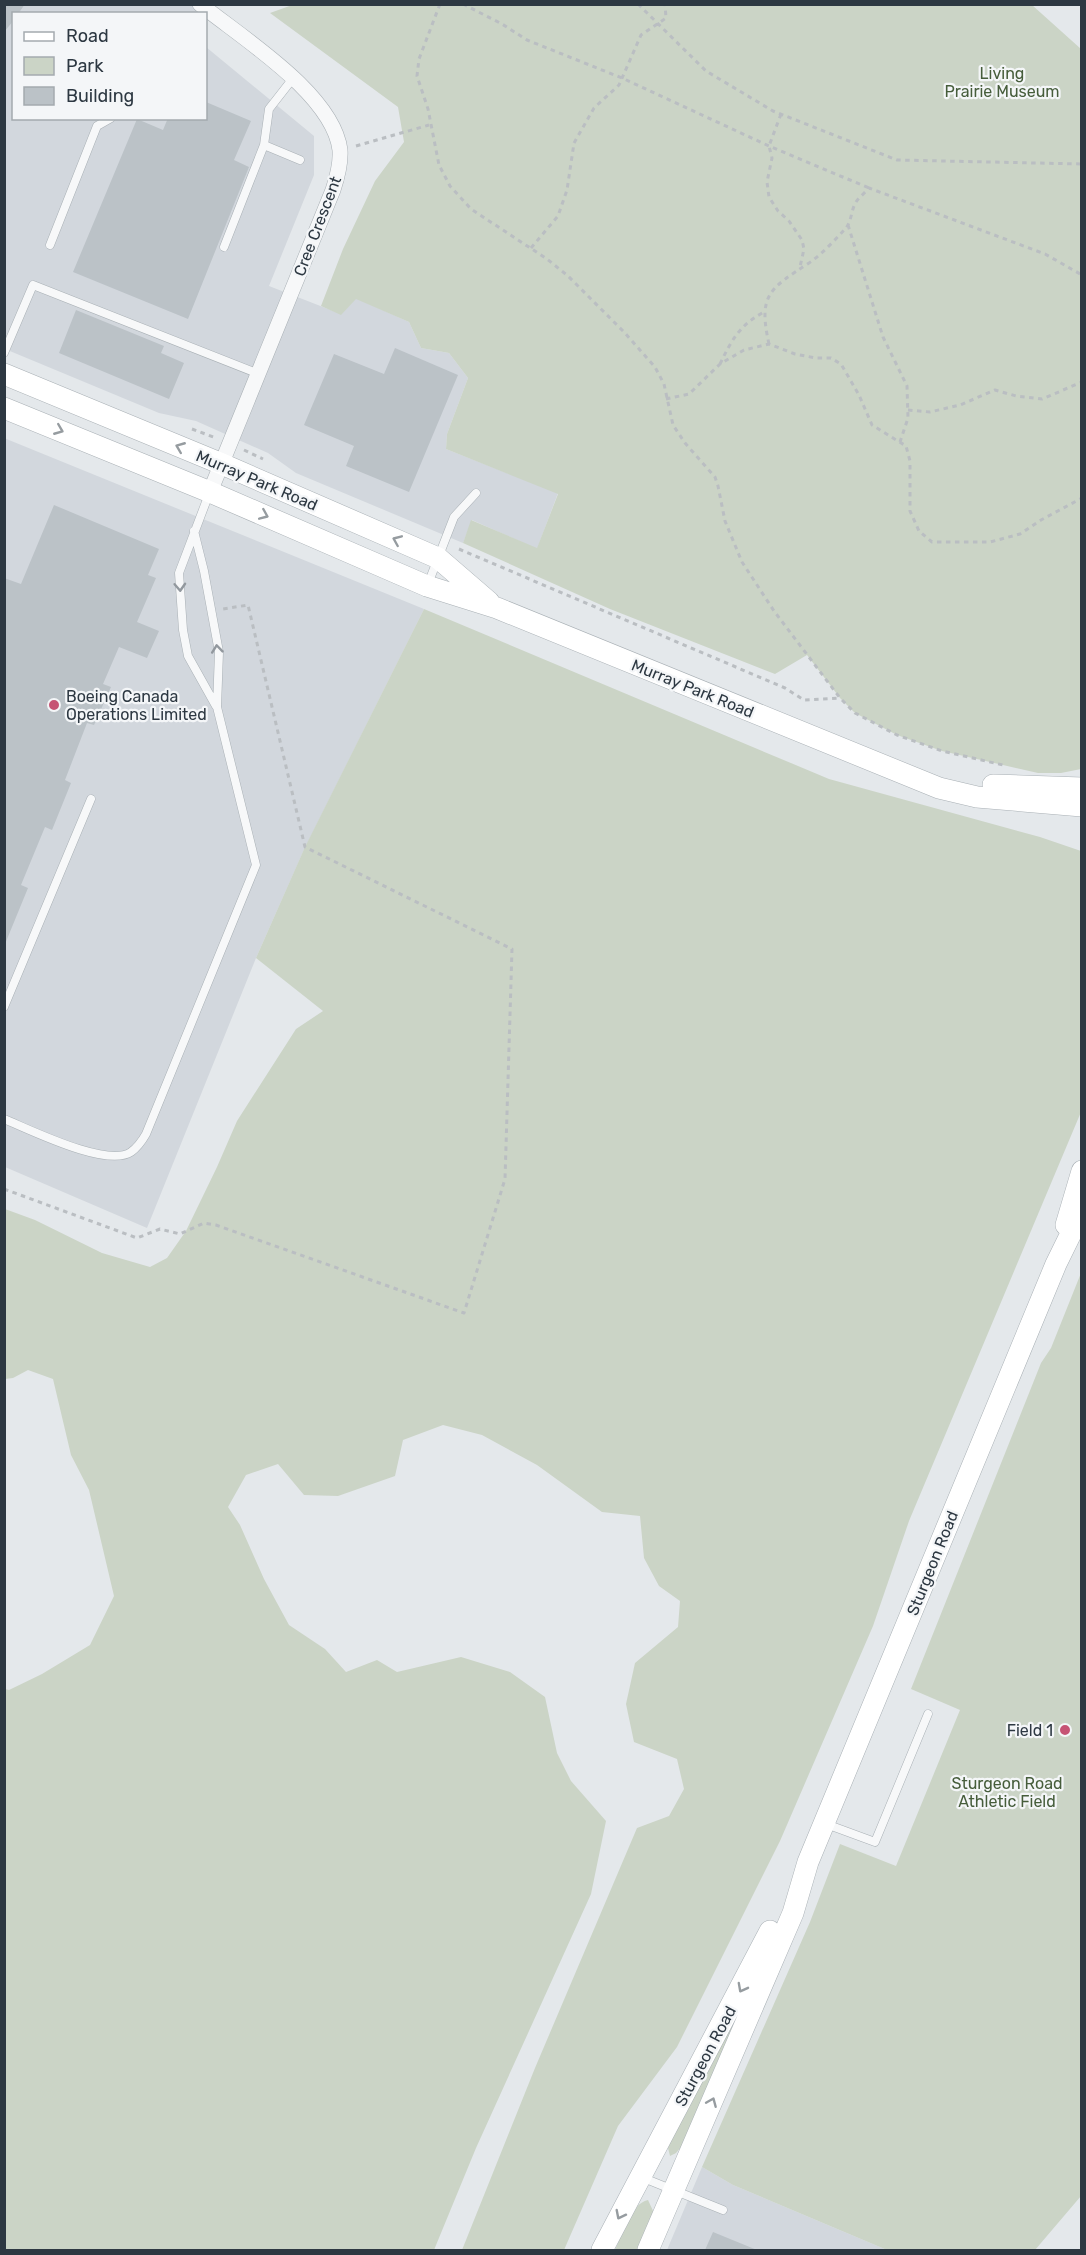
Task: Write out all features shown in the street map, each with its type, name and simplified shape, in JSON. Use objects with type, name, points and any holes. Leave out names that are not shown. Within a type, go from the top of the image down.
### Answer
[{"type":"street","name":"Cree Crescent","points":[[207,13],[294,77],[324,110],[340,150],[338,174],[333,190],[210,492]]},
{"type":"street","name":"Murray Park Road","points":[[4,374],[222,464],[438,558],[496,608]]},
{"type":"street","name":"Murray Park Road","points":[[4,408],[210,492],[428,586],[496,608],[958,794],[1082,806]]},
{"type":"street","name":"Murray Park Road","points":[[889,768],[967,784],[1082,788]]},
{"type":"street","points":[[1023,801],[1082,820]]},
{"type":"street","name":"Sturgeon Road","points":[[1056,1264],[1082,1171]]},
{"type":"street","name":"Sturgeon Road","points":[[602,2250],[747,1978],[781,1909],[808,1862],[1056,1264],[1082,1211]]},
{"type":"street","name":"Sturgeon Road","points":[[648,2250],[793,1913],[808,1862]]},
{"type":"lane","points":[[224,247],[264,145],[269,109],[294,77]]},
{"type":"lane","points":[[50,245],[97,126],[108,120]]},
{"type":"lane","points":[[264,145],[300,160]]},
{"type":"lane","points":[[4,353],[33,285],[258,374]]},
{"type":"lane","points":[[4,1119],[93,1154],[107,1157],[130,1153],[139,1145],[146,1134],[256,865],[217,707],[188,656],[183,630],[179,573],[210,492]]},
{"type":"lane","points":[[428,586],[454,517],[476,493]]},
{"type":"lane","points":[[194,531],[219,652],[217,707]]},
{"type":"lane","points":[[4,1007],[91,799]]},
{"type":"lane","points":[[825,1823],[875,1842],[928,1714]]},
{"type":"lane","points":[[640,2176],[723,2210]]},
{"type":"path","points":[[440,4],[417,68],[418,86],[428,109],[429,125],[439,165],[458,196],[471,209],[531,248],[568,276],[624,332],[660,376],[672,424],[715,477],[724,521],[742,562],[774,611],[840,698],[855,713],[897,735],[942,751],[1004,765]]},
{"type":"path","points":[[463,4],[527,40],[622,78],[769,146],[868,188],[1045,255],[1082,275]]},
{"type":"path","points":[[638,4],[706,71],[781,114],[897,159],[1082,164]]},
{"type":"path","points":[[531,248],[558,216],[567,190],[574,143],[594,108],[619,85],[641,36],[666,18],[665,4]]},
{"type":"path","points":[[781,114],[769,146],[772,158],[767,182],[769,197],[778,212],[789,221],[802,240],[804,249],[800,267]]},
{"type":"path","points":[[340,150],[429,125]]},
{"type":"path","points":[[769,345],[763,319],[766,301],[790,273],[816,257],[848,225],[855,202],[868,188]]},
{"type":"path","points":[[848,225],[883,337],[907,386],[908,418],[900,442]]},
{"type":"path","points":[[720,364],[732,340],[742,327],[764,312]]},
{"type":"path","points":[[666,399],[689,394],[720,364],[744,350],[769,345],[795,354],[831,358],[841,364],[859,395],[872,425],[906,446],[910,461],[910,511],[919,531],[933,542],[990,542],[1020,534],[1082,498]]},
{"type":"path","points":[[908,410],[930,412],[960,405],[995,390],[1016,396],[1042,399],[1082,382]]},
{"type":"path","points":[[4,1189],[137,1238],[160,1229],[180,1234],[204,1223],[216,1225],[464,1313],[505,1179],[512,949],[305,847],[248,606],[223,609]]},
{"type":"shaded area","points":[[4,5],[210,5],[203,12],[12,12],[12,120],[207,120],[207,48],[314,136],[314,175],[269,286],[341,314],[356,298],[409,322],[421,348],[449,353],[468,378],[447,434],[446,449],[558,493],[537,549],[472,520],[463,543],[296,473],[268,453],[196,421],[159,413],[5,349]]},
{"type":"shaded area","points":[[4,438],[424,609],[303,852],[256,958],[147,1228],[5,1167]]},
{"type":"shaded area","points":[[702,2167],[733,2185],[887,2250],[667,2250]]},
{"type":"green space","name":"Living Prairie Museum","points":[[295,4],[1032,5],[1081,49],[1081,769],[1061,773],[1038,773],[942,751],[897,735],[855,713],[840,698],[807,655],[775,674],[610,609],[463,543],[471,520],[537,548],[558,494],[446,449],[447,434],[468,378],[449,353],[421,348],[409,322],[356,299],[341,315],[321,306],[343,249],[375,181],[404,142],[398,107],[270,13]]},
{"type":"green space","points":[[424,609],[829,779],[1040,837],[1081,851],[1081,1112],[909,1521],[873,1626],[780,1841],[677,2047],[618,2126],[564,2250],[462,2250],[535,2068],[637,1828],[669,1816],[684,1789],[677,1759],[634,1742],[626,1704],[635,1663],[678,1627],[680,1601],[659,1586],[644,1558],[640,1516],[602,1512],[537,1465],[482,1435],[443,1425],[403,1440],[395,1476],[338,1496],[304,1495],[278,1464],[246,1475],[228,1507],[240,1525],[264,1579],[289,1625],[325,1649],[346,1672],[377,1660],[397,1672],[461,1657],[510,1672],[545,1697],[557,1753],[571,1781],[606,1821],[591,1894],[476,2148],[434,2250],[5,2250],[5,1689],[9,1690],[42,1674],[90,1645],[114,1596],[89,1490],[71,1455],[53,1379],[28,1370],[13,1378],[5,1379],[5,1209],[35,1220],[102,1253],[150,1267],[167,1258],[186,1231],[237,1121],[296,1029],[323,1011],[256,958],[305,847]]},
{"type":"green space","name":"Sturgeon Road Athletic Field","points":[[1081,1273],[1081,2196],[1035,2250],[887,2250],[733,2185],[702,2167],[810,1922],[840,1844],[896,1866],[960,1710],[911,1689],[1041,1363],[1051,1348]]},
{"type":"green space","points":[[732,2026],[735,2026],[682,2146],[670,2156],[668,2148],[670,2142],[702,2077]]},
{"type":"green space","points":[[648,2200],[654,2213],[638,2250],[615,2250],[631,2214],[636,2207]]},
{"type":"building","points":[[4,4],[25,4],[19,12],[12,12],[12,22],[4,32]]},
{"type":"building","points":[[207,102],[251,121],[234,160],[249,167],[188,319],[73,272],[137,120],[163,130],[167,120],[207,120]]},
{"type":"building","points":[[76,310],[164,346],[161,353],[184,363],[169,399],[59,353]]},
{"type":"building","points":[[395,348],[458,375],[409,492],[346,466],[354,446],[304,425],[334,354],[384,374]]},
{"type":"building","name":"Boeing Canada Operations Limited","points":[[54,505],[159,549],[148,575],[156,578],[137,622],[159,631],[147,658],[119,647],[103,684],[111,687],[94,725],[87,723],[65,780],[71,783],[52,830],[45,827],[21,885],[28,888],[5,944],[4,578],[21,584]]},
{"type":"building","points":[[713,2232],[757,2250],[705,2250]]},
{"type":"place","name":"Boeing Canada Operations Limited","points":[[54,705]]},
{"type":"place","name":"Field 1","points":[[1065,1730]]}]
